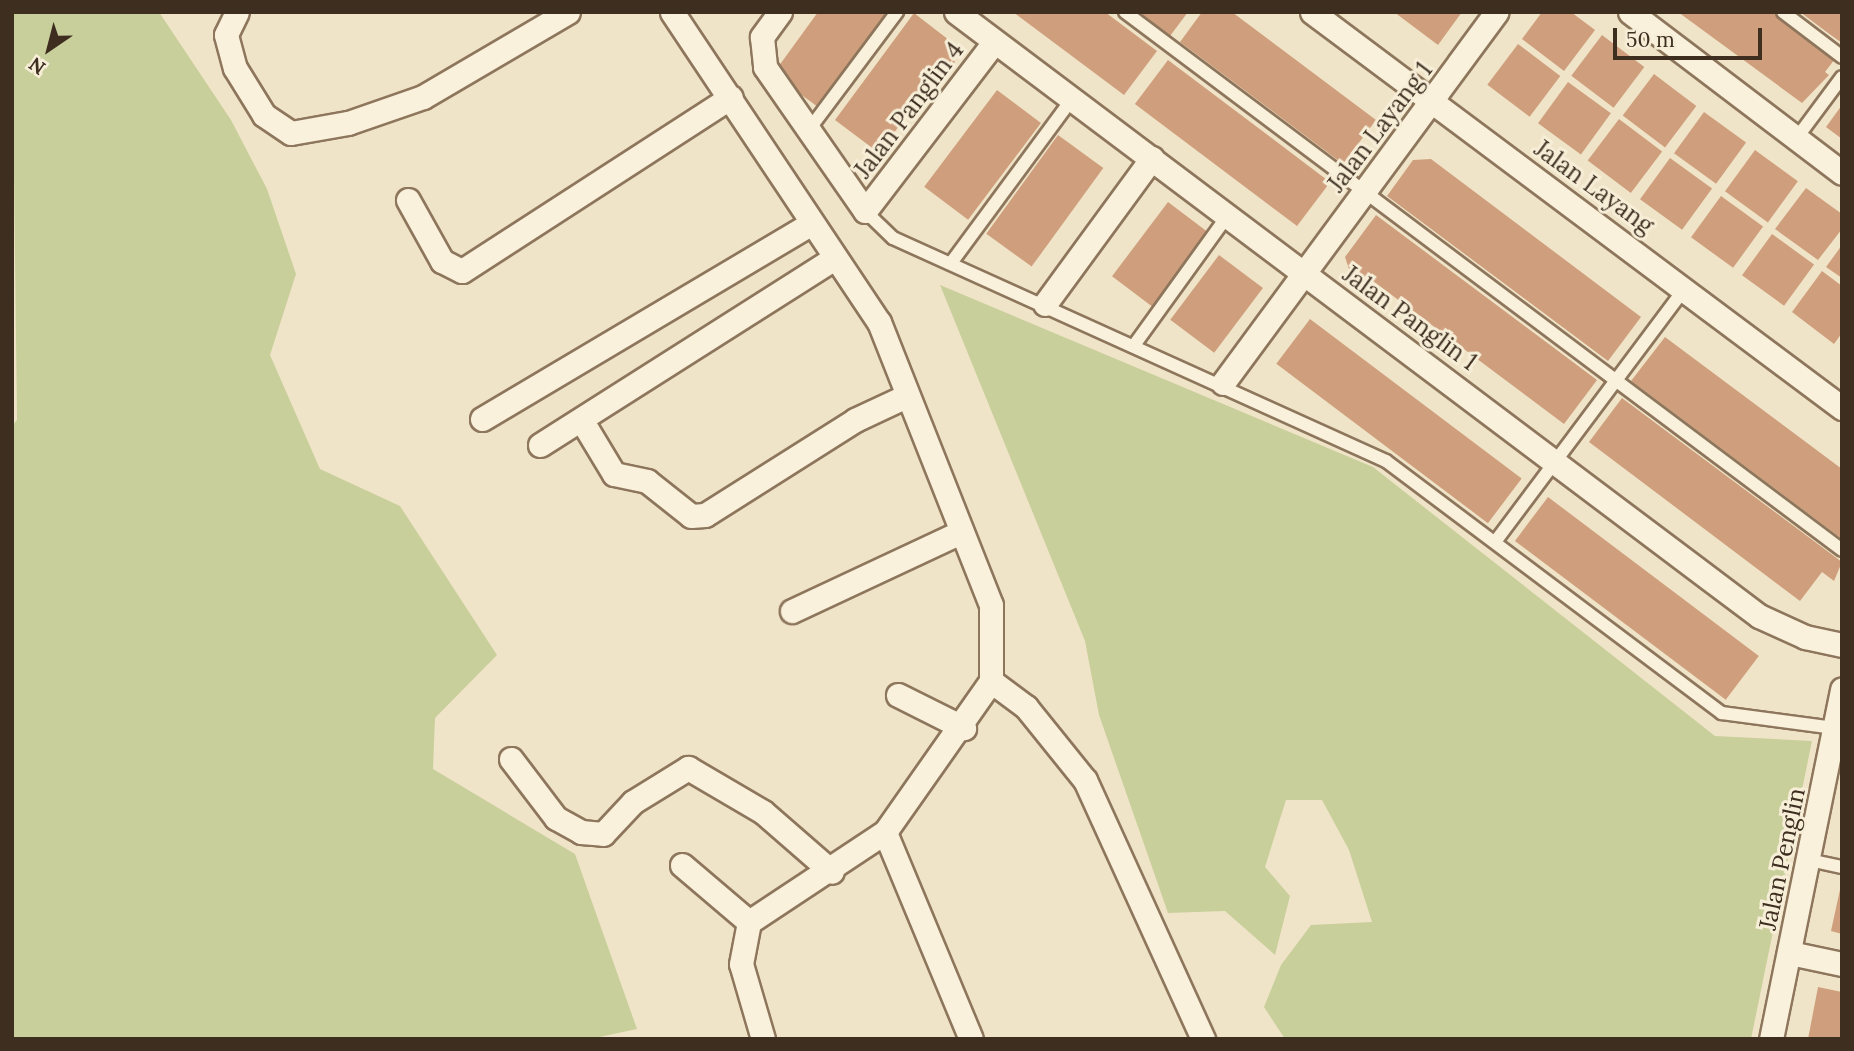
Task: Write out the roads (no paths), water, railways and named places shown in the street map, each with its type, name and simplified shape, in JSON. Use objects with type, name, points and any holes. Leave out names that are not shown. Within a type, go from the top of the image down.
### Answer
[{"type":"street","points":[[237,12],[226,35],[235,68],[264,115],[291,134],[348,123],[423,97],[568,12]]},
{"type":"street","points":[[672,12],[730,97],[810,224],[879,322],[904,397],[991,605],[991,681],[964,728],[886,832],[832,872],[749,922],[741,964],[763,1039]]},
{"type":"street","points":[[780,12],[760,48],[807,131],[865,211]]},
{"type":"street","name":"Jalan Layang","points":[[1312,12],[1686,287],[1842,408]]},
{"type":"street","name":"Jalan Layang 1","points":[[1223,383],[1497,12]]},
{"type":"street","points":[[1630,12],[1842,173]]},
{"type":"street","name":"Jalan Panglin 1","points":[[960,13],[994,42],[1558,460],[1759,616],[1805,637],[1842,645]]},
{"type":"street","name":"Jalan Panglin 4","points":[[865,211],[994,42]]},
{"type":"street","points":[[408,200],[442,261],[462,271],[730,97]]},
{"type":"street","points":[[1045,304],[1152,158]]},
{"type":"street","points":[[482,419],[810,224]]},
{"type":"street","points":[[540,445],[582,421],[834,259]]},
{"type":"street","points":[[582,421],[614,474],[647,481],[691,516],[705,515],[855,420],[904,397]]},
{"type":"street","points":[[792,611],[961,531]]},
{"type":"street","points":[[991,681],[1026,706],[1085,780],[1203,1039]]},
{"type":"street","name":"Jalan Penglin","points":[[1771,1039],[1809,860],[1835,773],[1834,728],[1842,689]]},
{"type":"street","points":[[898,695],[964,728]]},
{"type":"street","points":[[510,759],[556,818],[580,832],[603,834],[634,802],[688,768],[763,812],[832,872]]},
{"type":"street","points":[[886,832],[971,1039]]},
{"type":"street","points":[[682,865],[749,922]]},
{"type":"street","points":[[1790,953],[1842,964]]},
{"type":"lane","points":[[807,131],[897,12]]},
{"type":"lane","points":[[1125,12],[1842,550]]},
{"type":"lane","points":[[1783,12],[1842,57]]},
{"type":"lane","points":[[1796,139],[1842,77]]},
{"type":"lane","points":[[951,263],[1072,99]]},
{"type":"lane","points":[[865,211],[892,238],[1223,383],[1385,461],[1722,713],[1834,728]]},
{"type":"lane","points":[[1135,344],[1228,215]]},
{"type":"lane","points":[[1495,542],[1686,287]]},
{"type":"lane","points":[[1809,860],[1842,867]]}]
